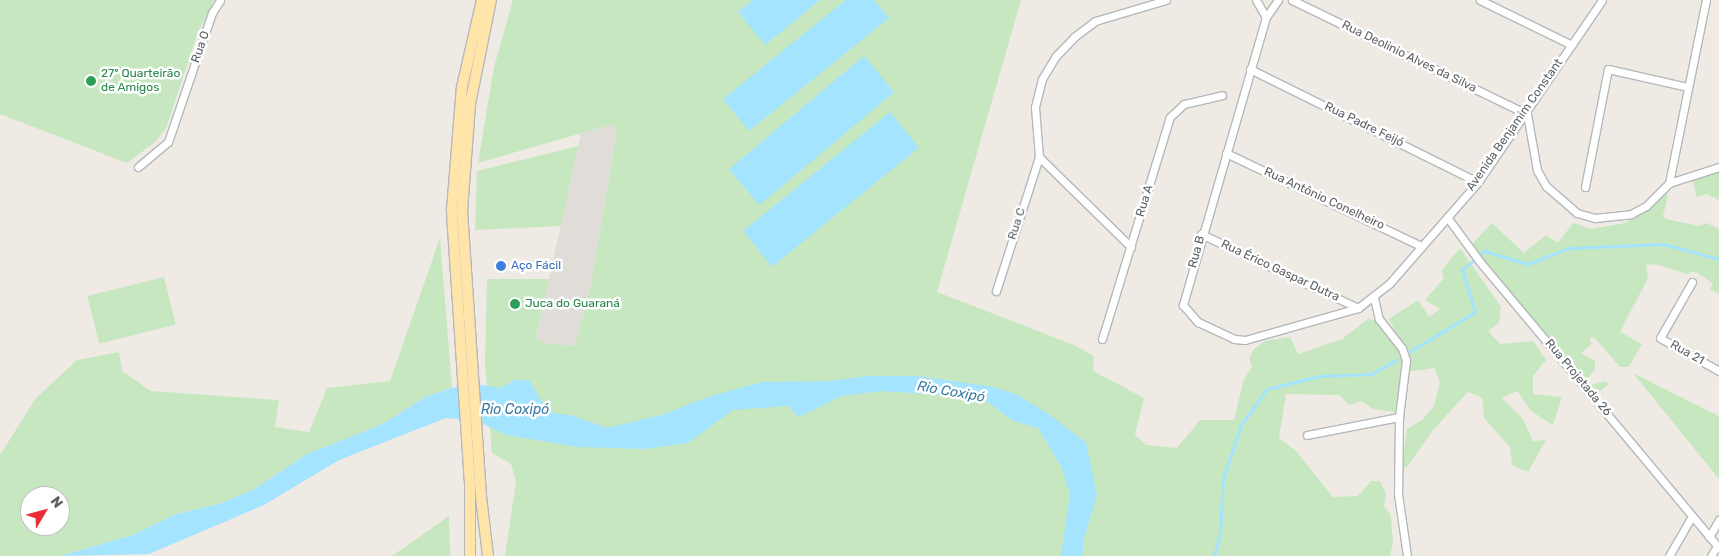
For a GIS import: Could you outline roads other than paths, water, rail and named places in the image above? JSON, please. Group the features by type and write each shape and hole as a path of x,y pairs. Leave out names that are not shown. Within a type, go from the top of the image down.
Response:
{"main road":[{"path":"470,556 468,464 453,268 453,171 462,87 482,0"},
{"path":"488,556 478,459 463,246 464,170 472,89 491,0"}],"street":[{"name":"Rua O","path":"138,167 168,142 212,13 220,0"},
{"path":"1131,247 1039,156 1035,107 1042,79 1055,57 1094,21 1166,0"},
{"path":"1256,0 1266,17"},
{"name":"Rua B","path":"1278,0 1266,17 1183,305 1198,322 1234,339 1253,339 1358,308"},
{"name":"Rua Deolinio Alves da Silva","path":"1292,0 1527,114"},
{"path":"1480,0 1572,45"},
{"name":"Avenida Benjamim Constant","path":"1358,308 1374,298 1478,182 1527,114 1602,0"},
{"path":"1669,183 1706,0"},
{"name":"Rua Padre Feijó","path":"1250,69 1478,182"},
{"path":"1584,187 1608,69 1688,87"},
{"name":"Rua A","path":"1102,339 1170,117 1184,104 1222,95"},
{"path":"1527,114 1537,170 1546,186 1577,213 1595,218 1632,214 1646,206 1669,183 1719,167"},
{"name":"Rua Antônio Conelheiro","path":"1226,153 1422,246"},
{"name":"Rua C","path":"996,291 1039,156"},
{"name":"Rua Projetada 26","path":"1447,218 1480,262 1718,547"},
{"name":"Rua Érico Gaspar Dutra","path":"1202,234 1358,308"},
{"name":"Rua 21","path":"1692,282 1660,338 1719,371"},
{"path":"1374,298 1379,319 1402,348 1406,360 1399,417 1398,494 1407,556"},
{"path":"1307,435 1399,417"},
{"path":"1669,556 1692,516"},
{"path":"1710,537 1719,520"},
{"path":"1711,556 1718,547"}],"water":[{"path":"753,0 820,0 765,45 738,12"},
{"path":"846,0 874,0 889,18 749,131 723,99"},
{"path":"864,56 894,92 759,205 729,169"},
{"path":"890,112 919,148 772,267 743,231"},
{"name":"Rio Coxipó","path":"870,376 918,376 994,387 1018,395 1050,415 1086,443 1097,495 1084,539 1082,556 1061,556 1070,494 1062,468 1038,428 1013,421 988,402 969,397 881,391 842,396 799,417 788,406 733,410 688,443 645,449 578,447 507,435 476,421 446,418 339,460 264,505 149,554 60,556 133,535 176,514 219,504 253,490 307,454 383,424 427,396 452,388 475,384 501,388 514,380 529,380 548,412 574,416 607,428 661,415 708,397 762,382 827,381"}],"waterway":[{"path":"1406,354 1475,312 1462,270 1485,251 1528,264 1569,248 1664,244 1719,259"},
{"path":"1214,556 1220,534 1223,479 1241,425 1267,389 1320,376 1371,374 1396,360"}],"place":[{"name":"27º Quarteirão de Amigos","path":"91,81"},
{"name":"Aço Fácil","path":"501,266"},
{"name":"Juca do Guaraná","path":"515,304"}]}
